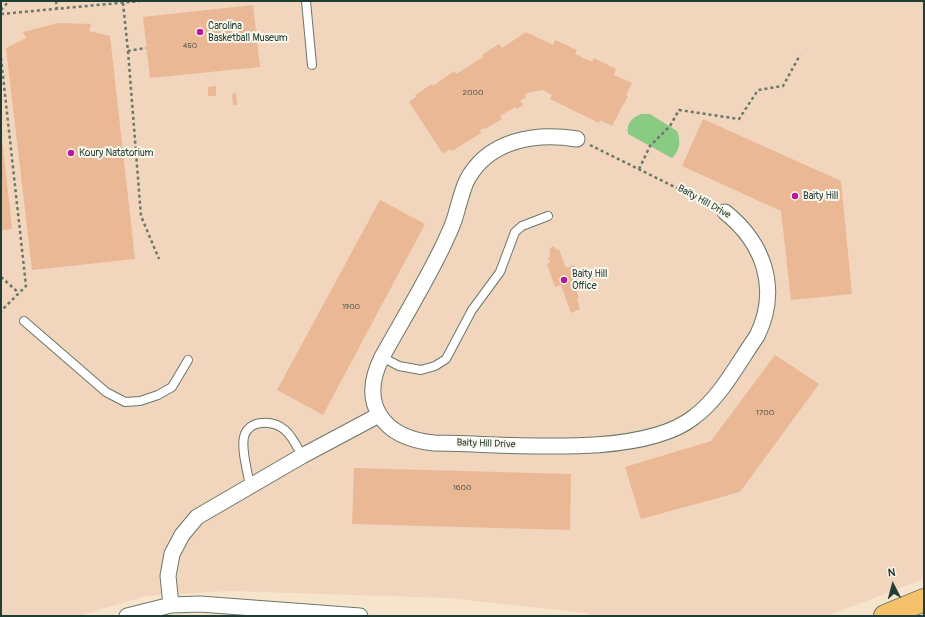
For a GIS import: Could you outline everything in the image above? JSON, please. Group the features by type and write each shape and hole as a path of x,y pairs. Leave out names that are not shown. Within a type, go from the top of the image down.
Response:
{"highway":[{"path":"885,616 924,600"}],"street":[{"name":"Baity Hill Drive","path":"577,139 553,136 537,136 522,139 497,150 474,170 466,182 456,215 441,250 382,357 374,375 373,384 375,404 379,415 396,433 417,441 559,446 601,445 629,441 674,428 693,418 707,406 758,336 766,312 766,277 764,263 759,251 744,229 725,212"},
{"path":"171,605 168,576 172,554 182,535 193,522 208,510 302,456 379,415"},
{"path":"127,616 171,605 221,605 360,616"}],"lane":[{"path":"306,1 312,65"},
{"path":"382,357 399,366 422,370 435,366 446,359 472,310 500,272 515,232 522,226 548,216"},
{"path":"24,321 106,392 125,402 140,401 158,395 167,390 172,386 188,360"},
{"path":"250,486 244,442 247,430 251,426 264,423 279,426 290,436 302,456"}],"path":[{"path":"1,10 9,1"},
{"path":"56,1 57,8"},
{"path":"1,14 140,1"},
{"path":"122,2 128,50 141,216 159,259"},
{"path":"128,50 146,48"},
{"path":"639,168 650,146 670,126 680,110 738,119 758,90 783,86 800,55"},
{"path":"1,58 26,286 1,311"},
{"name":"Baity Hill Drive","path":"577,139 639,168 725,212"},
{"path":"1,277 19,293"}],"shaded area":[{"path":"1,1 924,1 924,579 827,616 589,616 587,613 446,598 229,591 146,596 78,616 1,616"}],"green space":[{"path":"641,114 650,114 677,131 679,145 677,152 672,158 628,134 630,121"}],"building":[{"name":"Carolina Basketball Museum","path":"253,5 260,67 150,78 143,17"},
{"name":"Koury Natatorium","path":"58,23 91,24 89,31 110,36 135,259 32,270 6,48 26,38 23,32"},
{"path":"526,32 553,45 555,40 577,50 575,54 592,62 594,58 616,69 614,75 632,83 626,95 628,96 612,126 600,120 599,123 550,99 552,95 543,90 530,92 520,101 523,105 516,109 515,107 500,116 502,119 485,129 480,130 481,133 452,151 450,149 443,154 409,102 416,97 415,95 432,84 433,86 454,71 456,74 483,57 482,55 499,44 502,48"},
{"path":"216,86 216,96 208,96 208,87"},
{"path":"236,93 237,105 233,105 232,94"},
{"name":"Baity Hill","path":"703,119 841,181 852,294 791,300 781,211 682,166"},
{"path":"1,129 12,229 1,230"},
{"path":"380,200 425,224 323,415 277,390"},
{"name":"Baity Hill Office","path":"554,246 556,250 559,249 566,268 574,265 579,279 573,281 579,298 577,299 580,309 571,313 561,285 555,287 547,264 550,262 548,258 550,257 550,248"},
{"path":"775,355 819,384 740,492 641,519 625,467 711,441"},
{"path":"354,468 571,474 570,530 352,524"}],"place":[{"name":"Carolina Basketball Museum","path":"200,32"},
{"name":"Koury Natatorium","path":"71,153"},
{"name":"Baity Hill","path":"795,196"},
{"name":"Baity Hill Office","path":"564,280"}]}
